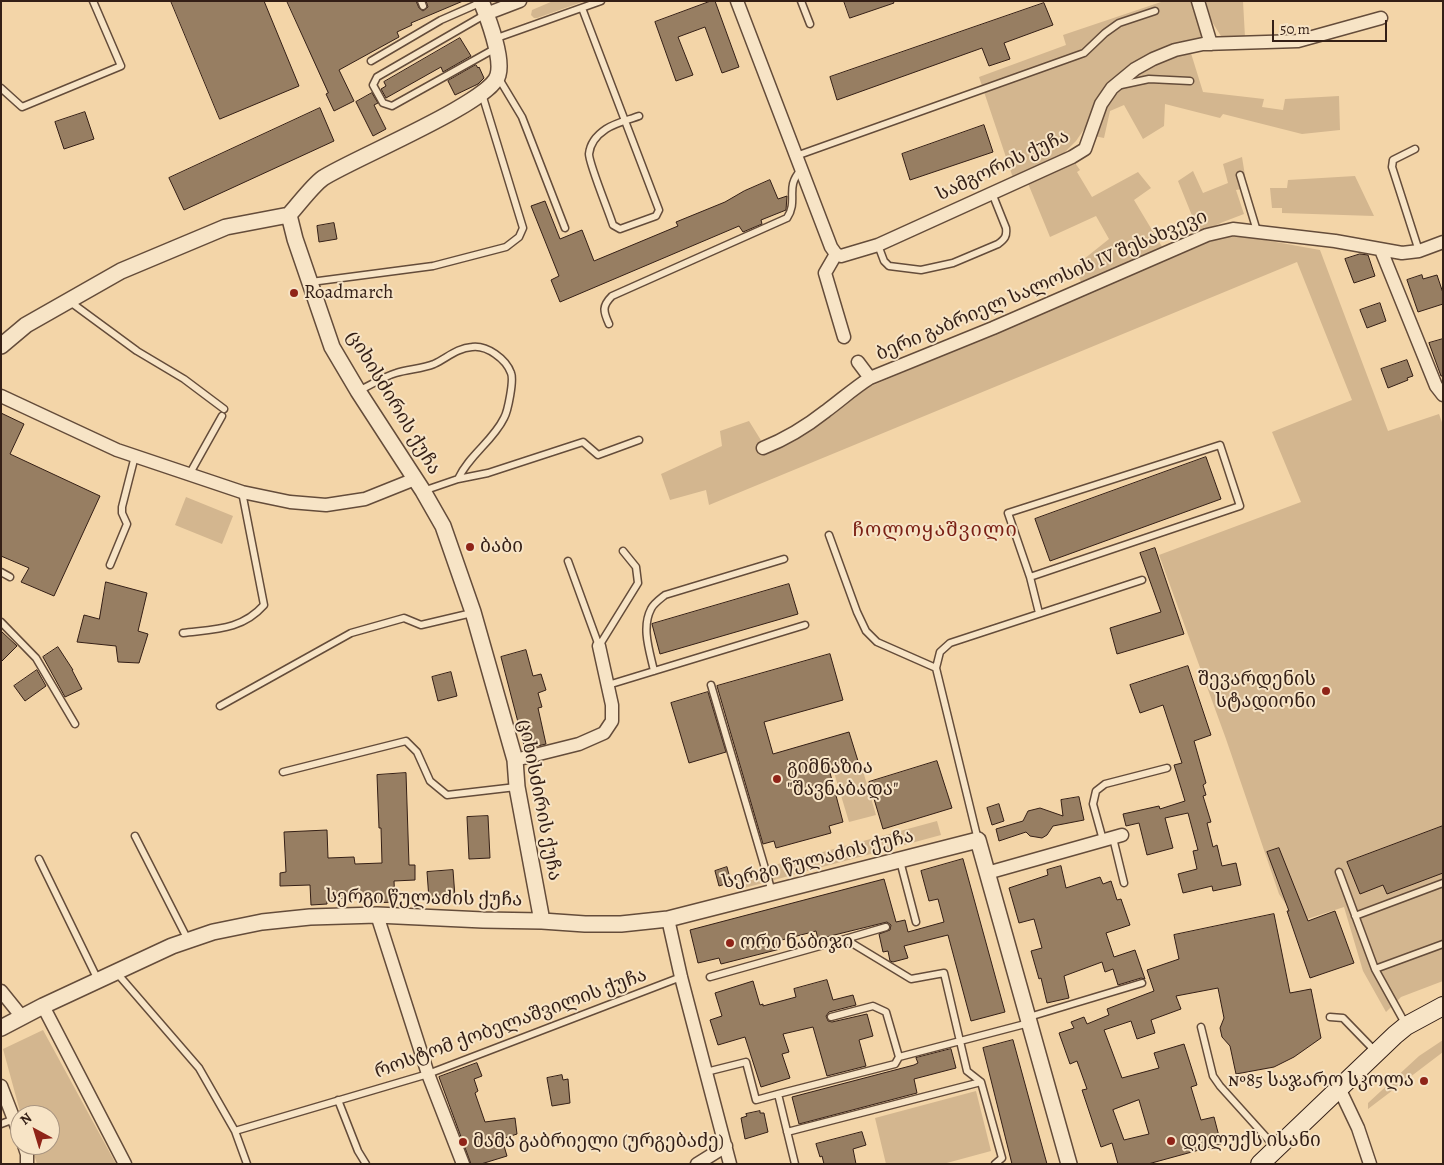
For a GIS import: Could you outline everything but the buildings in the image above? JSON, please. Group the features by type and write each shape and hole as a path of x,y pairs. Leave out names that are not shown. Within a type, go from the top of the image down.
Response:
{"main road":[{"path":"1260,1164 1406,1026 1443,1006"}],"street":[{"path":"1,346 26,324 121,271 226,227 289,214 322,179 459,108 482,93 498,77 500,64 483,6 520,1"},
{"path":"737,1 801,170 836,254 825,273 844,337"},
{"path":"1198,1 1211,44"},
{"name":"სამგორის ქუჩა","path":"836,254 841,256 878,245 1072,157 1084,149 1102,104 1112,88 1135,69 1153,59 1175,50 1211,44 1298,41 1381,18"},
{"name":"ციხისძირის ქუჩა","path":"289,214 295,240 332,347 443,526 473,612 515,760 518,787 542,921"},
{"name":"ბერი გაბრიელ სალოსის IV შესახვევი","path":"763,448 780,442 826,411 853,388 870,378 993,328 1207,235 1234,228 1335,241 1402,253 1419,251 1443,242"},
{"path":"1381,250 1436,386 1443,395"},
{"path":"858,362 870,378"},
{"path":"1,396 116,450 242,492 290,502 326,505 419,485"},
{"path":"515,760 579,744 604,733 612,720 612,705 599,646"},
{"path":"987,873 1113,838"},
{"path":"978,840 1068,1164"},
{"name":"სერგი წულაძის ქუჩა","path":"1,1028 42,1006 172,946 212,932 262,922 310,917 377,915 585,924 612,924 668,919 978,840"},
{"path":"377,915 428,1074 463,1164"},
{"path":"668,919 681,977 730,1164"},
{"path":"1,991 22,1017"},
{"path":"42,1006 125,1164"},
{"path":"1,1086 10,1108"},
{"path":"1340,1088 1358,1128 1370,1164"},
{"path":"697,1164 726,1146"}],"lane":[{"path":"1,88 22,107 121,66 94,1"},
{"path":"483,6 377,77 373,85 383,103 392,106 494,44 601,1"},
{"path":"801,1 810,24"},
{"path":"370,61 441,20 483,6"},
{"path":"582,8 626,121 659,210 656,216 620,229 613,225 589,157 591,145 598,135 608,128 626,121 639,116"},
{"path":"796,156 1084,53 1105,33 1119,24 1155,11"},
{"path":"498,77 522,118 565,228"},
{"path":"1108,94 1123,84 1149,78 1190,82"},
{"path":"309,282 433,266 506,247 519,237 524,228 482,93"},
{"path":"1416,149 1394,160 1392,167 1419,251"},
{"path":"608,324 604,313 605,303 612,296 788,218 793,206 793,181 801,170"},
{"path":"1240,175 1257,232"},
{"path":"878,245 884,261 889,266 921,270 953,263 998,244 1004,240 1007,234 992,193"},
{"path":"68,301 137,351 184,379 223,412 189,475"},
{"path":"358,391 396,373 433,364 454,352 473,346 490,350 506,363 512,374 505,417 490,439 464,466 458,479"},
{"path":"419,485 488,473 583,442 598,455 639,440"},
{"path":"1030,577 1240,506 1220,445 1008,513 1030,577 1039,614"},
{"path":"110,565 127,524 122,514 122,507 135,456"},
{"path":"183,632 228,628 255,616 264,605 242,492"},
{"path":"829,534 857,612 866,631 877,642 936,668"},
{"path":"599,646 638,583 636,567 624,551"},
{"path":"654,671 647,640 647,625 651,608 665,595 784,559"},
{"path":"568,561 599,646"},
{"path":"1,572 10,577"},
{"path":"978,840 936,668 940,652 950,643 1142,580"},
{"path":"220,706 351,634 404,618 421,625 473,612"},
{"path":"1,622 36,658 75,724"},
{"path":"608,684 805,625"},
{"path":"711,685 772,892"},
{"path":"283,772 406,741 417,752 430,781 446,795 518,787"},
{"path":"1124,883 1113,838 1093,804 1096,791 1105,784 1167,768"},
{"path":"135,836 188,940"},
{"path":"39,858 98,980"},
{"path":"899,860 916,922"},
{"path":"1339,872 1375,969 1406,1026"},
{"path":"1355,916 1443,883"},
{"path":"710,977 886,927"},
{"path":"845,939 912,979 944,973 967,1071 980,1082 1002,1158 996,1164"},
{"path":"1375,969 1443,944"},
{"path":"116,972 198,1068 235,1131 246,1164"},
{"name":"როსტომ ქობელაშვილის ქუჩა","path":"235,1131 428,1074 681,977"},
{"path":"706,1072 746,1062 756,1100 895,1064 899,1057 960,1041 1142,983"},
{"path":"831,1017 873,1006 886,1012 899,1057"},
{"path":"1330,1017 1343,1018 1377,1053"},
{"path":"1201,1027 1213,1076 1276,1148"},
{"path":"788,1132 980,1082"},
{"path":"778,1094 795,1164"},
{"path":"338,1100 358,1151 366,1164"}],"shaded area":[{"path":"553,1 585,1 537,18 531,15 532,10"},
{"path":"1164,1 1193,1 1203,39 1175,44 1154,51 1121,75 1076,141 1057,160 1013,178 979,77 1066,45 1063,35"},
{"path":"1207,1 1243,1 1245,37 1225,39 1221,36 1207,14 1205,6"},
{"path":"1190,50 1203,92 1264,99 1262,107 1283,110 1285,99 1339,96 1340,130 1302,134 1223,114 1220,118 1165,104 1164,126 1143,139 1124,105 1110,111 1104,138 1094,136 1104,105 1139,70"},
{"path":"1242,157 1247,188 1236,190 1244,214 1199,233 1178,181 1193,171 1203,193 1228,183 1223,164"},
{"path":"1073,160 1080,170 1077,172 1092,197 1138,172 1151,188 1134,200 1164,250 1082,284 1074,267 1109,239 1096,216 1050,237 1027,181"},
{"path":"1355,176 1374,216 1282,213 1282,208 1272,208 1270,188 1287,188 1288,180"},
{"name":"შევარდენის სტადიონი","path":"1237,235 1320,250 1388,431 1439,414 1443,425 1443,981 1401,997 1386,1012 1363,971 1344,907 1298,922 1279,894 1226,739 1159,555 1301,502 1272,432 1352,400 1297,262 709,505 706,490 670,500 661,474 722,446 720,431 749,421 767,450 790,443 834,414 869,387 1219,238"},
{"path":"186,497 233,516 222,544 175,525"},
{"path":"860,761 876,815 849,822 833,769"},
{"path":"937,821 941,835 737,890 734,876"},
{"path":"43,1030 116,1164 37,1164 34,1155 60,1155 60,1105 18,1105 3,1049"},
{"path":"1443,1040 1443,1052 1368,1109 1368,1103 1419,1056"},
{"path":"976,1091 991,1151 943,1164 886,1164 875,1118"}],"place":[{"name":"Roadmarch","path":"294,293"},
{"name":"ბაბი","path":"470,547"},
{"name":"შევარდენის სტადიონი","path":"1326,691"},
{"name":"გიმნაზია \"შავნაბადა\"","path":"777,779"},
{"name":"ორი ნაბიჯი","path":"730,943"},
{"name":"№85 საჯარო სკოლა","path":"1424,1081"},
{"name":"დელუქს ისანი","path":"1171,1141"},
{"name":"მამა გაბრიელი (ურგებაძე)","path":"463,1142"}],"district":[{"name":"ჩოლოყაშვილი","path":"935,531"}]}
